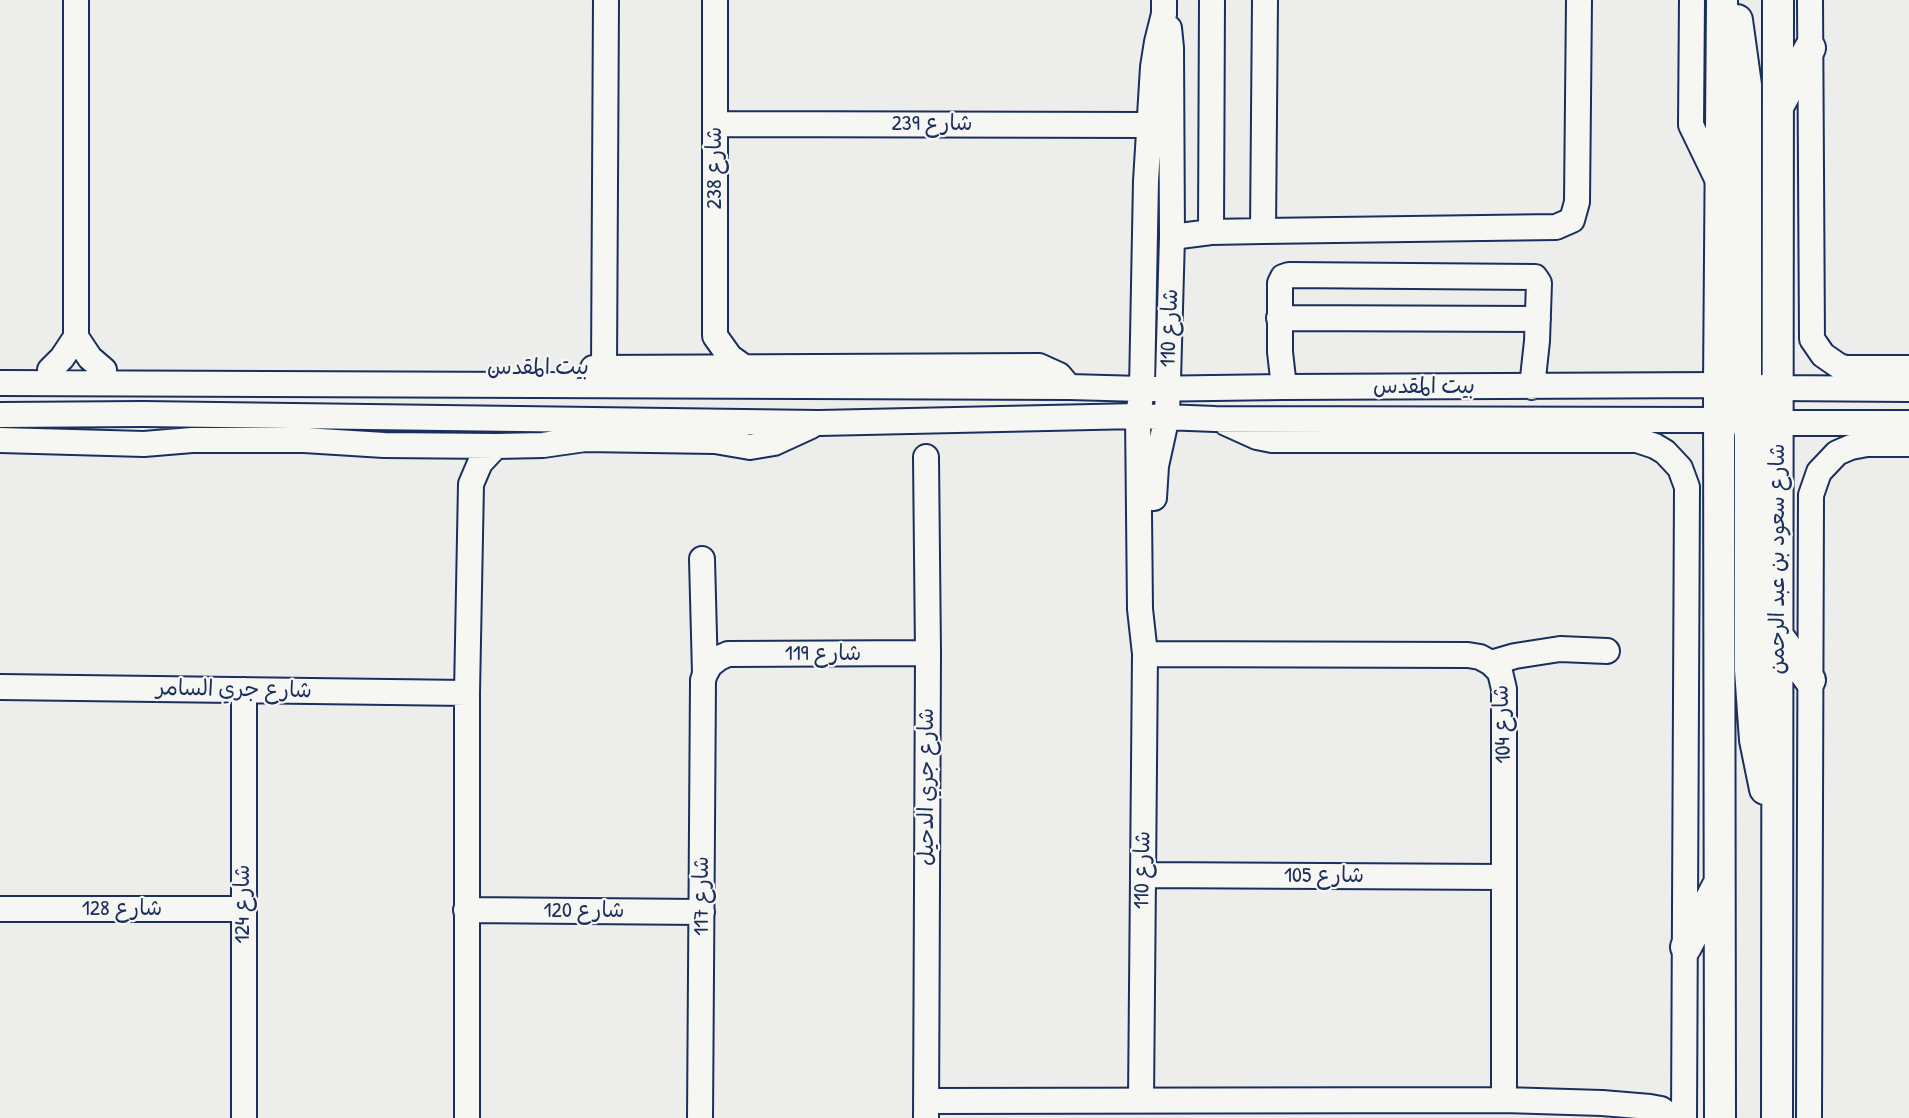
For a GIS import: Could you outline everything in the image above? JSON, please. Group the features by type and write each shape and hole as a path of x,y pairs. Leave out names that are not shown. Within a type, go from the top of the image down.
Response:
{"main road":[{"path":"1722,0 1721,187 1732,386"},
{"path":"1720,1118 1720,882 1733,421 1741,404 1729,392 1732,386 1746,85 1732,0"},
{"name":"شارع سعود بن عبد الرحمن","path":"1777,1118 1778,0"},
{"path":"1778,106 1810,48"},
{"path":"1732,386 1749,396 1758,411 1778,423"},
{"path":"1733,421 1750,436 1752,708 1759,766 1778,839"},
{"path":"1778,636 1810,680"},
{"path":"1686,947 1720,882"}],"street":[{"path":"76,0 76,337 90,358 104,370"},
{"path":"604,368 606,0"},
{"name":"شارع 238","path":"715,336 716,0"},
{"path":"1211,232 1212,0"},
{"path":"1263,231 1264,0"},
{"path":"1172,237 1211,232 1556,227 1572,220 1577,202 1579,0"},
{"path":"1692,0 1691,125 1721,187"},
{"path":"1810,0 1812,339 1816,347 1833,362 1846,368 1909,368"},
{"name":"شارع 110","path":"1145,647 1140,609 1138,416 1142,389 1149,125 1153,67 1164,7"},
{"name":"شارع 110","path":"1141,1101 1145,647 1150,609 1156,466 1167,417 1172,237 1172,48 1171,33 1164,7"},
{"name":"شارع 239","path":"715,124 1149,125"},
{"path":"1284,387 1280,352 1280,283 1282,277 1289,275 1535,277 1539,283 1532,387"},
{"path":"1279,318 1538,319"},
{"path":"680,367 702,350 715,336 730,357 744,367"},
{"path":"50,370 62,358 76,337"},
{"name":"بيت المقدس","path":"0,383 604,368 1039,366 1059,375 1069,387"},
{"name":"بيت المقدس","path":"0,370 104,370 177,377 1142,389 1732,386 1909,389"},
{"name":"بيت المقدس","path":"0,415 819,423 1138,416 1215,419 1909,423"},
{"path":"328,417 347,424 384,445"},
{"name":"بيت المقدس","path":"1215,419 1235,425 1257,437 1272,440 1637,440 1665,452 1680,468 1687,487 1686,947"},
{"name":"بيت المقدس","path":"0,440 144,444 192,440 304,440 384,445 496,446 543,445 585,439 716,441 750,447 774,443 819,423"},
{"path":"442,444 463,466 471,484"},
{"name":"شارع سعود بن عبد الرحمن","path":"1809,1118 1811,495 1819,472 1837,453 1867,444 1909,444"},
{"path":"467,1118 467,693 471,484 480,463 496,446"},
{"name":"شارع جري الدحيل","path":"926,457 928,653 926,1109"},
{"name":"شارع 117","path":"700,1118 703,680 712,666 702,558"},
{"name":"شارع 104","path":"1145,647 1468,655 1491,663 1500,672 1504,689 1504,1100"},
{"path":"1491,663 1515,656 1560,649 1606,651"},
{"name":"شارع 119","path":"712,666 728,654 928,653"},
{"name":"شارع جري السامر","path":"0,687 467,693"},
{"name":"شارع 124","path":"244,690 244,1118"},
{"name":"شارع 105","path":"1143,875 1504,877"},
{"name":"شارع 128","path":"0,909 243,909"},
{"name":"شارع 120","path":"466,910 702,912"},
{"path":"1684,1118 1686,947"},
{"path":"1602,1103 1659,1097 1677,1087 1684,1079"},
{"path":"926,1109 1141,1101 1280,1109 1504,1100 1650,1107 1661,1109 1674,1118"}]}
